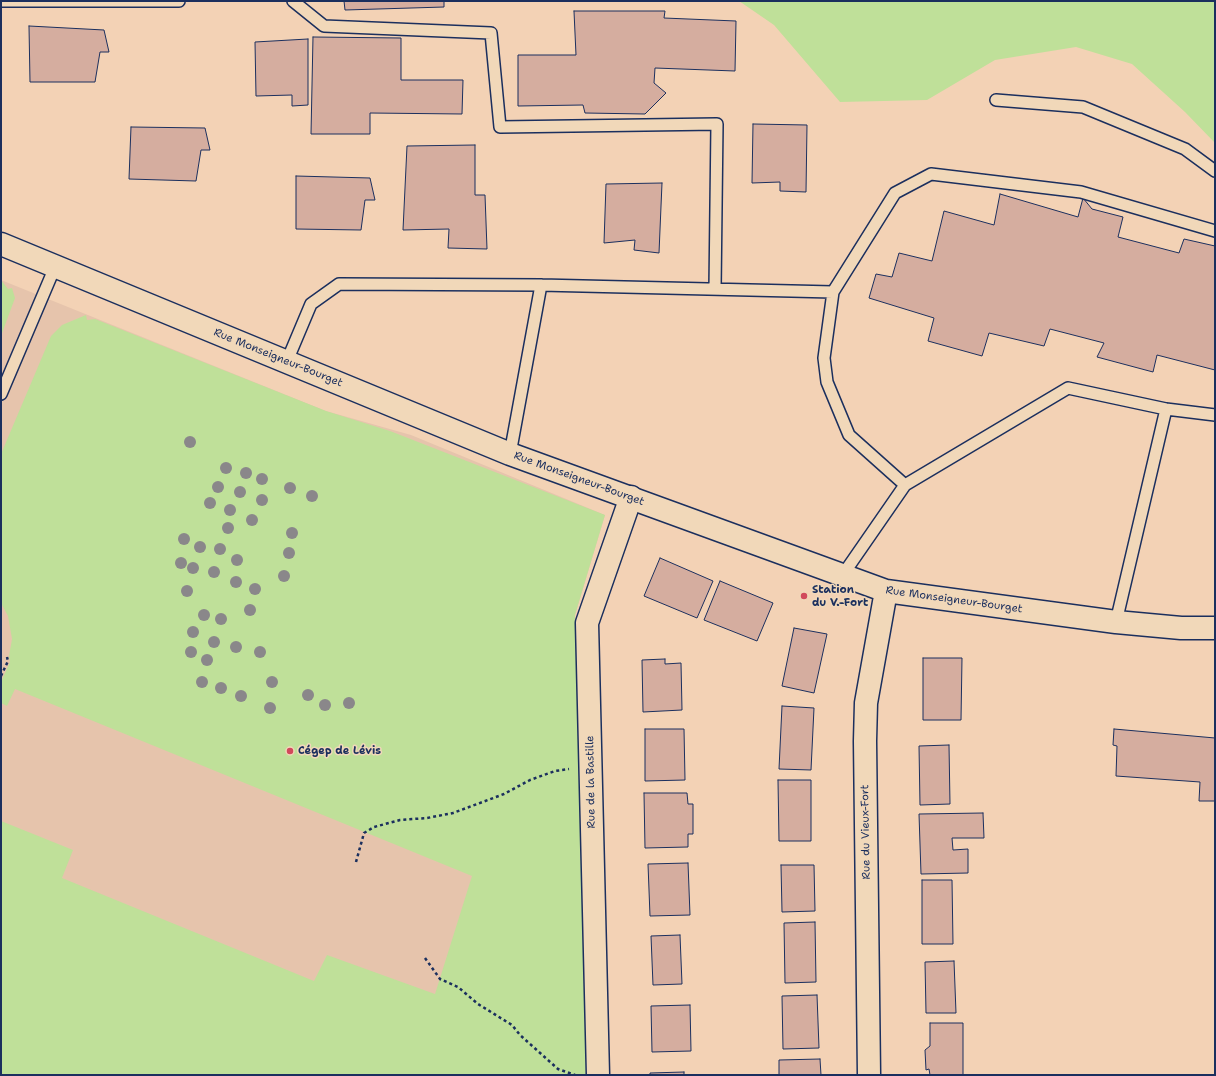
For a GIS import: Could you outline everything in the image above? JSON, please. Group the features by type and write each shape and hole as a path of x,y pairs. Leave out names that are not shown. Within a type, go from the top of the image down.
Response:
{"street":[{"name":"Rue Monseigneur-Bourget","path":"1,244 510,454 886,591 1116,622 1181,628 1215,634"},
{"name":"Rue de la Bastille","path":"598,1075 587,623 631,498"},
{"name":"Rue du Vieux-Fort","path":"869,1075 865,741 866,703 886,591"},
{"name":"Rue Monseigneur-Bourget","path":"1181,628 1215,628"}],"lane":[{"path":"1,1 179,1"},
{"path":"293,1 324,26 491,33 500,127 717,124 715,289"},
{"path":"996,100 1083,107 1185,149 1215,171"},
{"path":"905,485 849,435 827,382 824,358 833,292 895,193 931,174 1081,192 1215,231"},
{"path":"1,394 55,267"},
{"path":"287,361 311,304 339,284 541,285 833,292"},
{"path":"510,454 541,285"},
{"path":"842,576 905,485 1068,388 1166,410 1215,415"},
{"path":"1116,622 1166,410"}],"path":[{"path":"1,676 8,661 7,657"},
{"path":"356,862 364,833 374,827 400,820 427,818 453,813 504,794 530,780 555,771 591,766"},
{"path":"425,958 440,979 458,987 478,1004 512,1025 520,1035 558,1069 575,1075"}],"shaded area":[{"name":"Cégep de Lévis","path":"1,280 326,411 411,435 605,515 575,615 586,1075 1,1075"}],"green space":[{"path":"739,1 1215,1 1215,143 1185,112 1132,64 1076,47 995,60 927,100 840,102 774,25"},
{"path":"1,280 8,289 12,288 15,298 1,336"},
{"name":"Cégep de Lévis","path":"86,315 87,320 95,319 326,411 390,431 605,515 575,615 586,1075 1,1075 1,821 73,850 62,878 314,981 327,955 435,994 472,876 15,689 7,706 1,703 1,682 10,662 9,656 12,639 8,616 1,603 1,454 51,336 62,325"}],"building":[{"path":"344,1 444,1 444,7 345,10"},
{"path":"574,11 665,11 664,18 736,21 735,71 655,68 654,83 666,93 645,114 585,113 583,105 518,106 518,55 576,55"},
{"path":"29,26 104,30 109,52 100,52 95,82 30,82"},
{"path":"313,37 401,38 401,80 463,80 462,114 370,113 370,134 311,134"},
{"path":"308,39 308,105 292,106 292,95 256,96 255,42"},
{"path":"753,124 807,125 806,192 780,191 780,182 752,183"},
{"path":"131,127 205,128 210,150 201,150 196,181 129,179"},
{"path":"475,145 475,195 485,195 487,249 448,248 449,229 403,230 407,146"},
{"path":"296,176 370,178 375,200 365,200 361,230 296,229"},
{"path":"662,183 659,253 634,250 635,240 604,243 606,184"},
{"path":"1000,194 1078,217 1083,198 1092,209 1123,217 1118,237 1179,253 1184,239 1215,246 1215,370 1157,355 1153,372 1097,357 1104,343 1050,329 1044,346 989,333 982,356 928,341 934,318 869,298 876,274 892,277 899,253 932,261 944,211 994,225"},
{"path":"660,558 713,581 697,618 644,596"},
{"path":"720,581 773,603 757,641 704,620"},
{"path":"794,628 827,634 814,693 782,686"},
{"path":"923,658 962,658 961,720 923,720"},
{"path":"665,659 665,664 681,663 682,710 643,712 642,660"},
{"path":"782,706 814,708 811,770 779,769"},
{"path":"645,729 684,729 685,780 645,781"},
{"path":"1114,729 1215,738 1215,801 1199,801 1200,782 1116,776 1117,746 1113,745"},
{"path":"949,745 950,804 920,805 919,746"},
{"path":"778,780 811,780 811,841 779,841"},
{"path":"644,793 687,793 688,804 693,804 693,834 688,834 688,847 645,848"},
{"path":"983,813 984,838 952,838 953,850 968,849 968,873 921,874 919,814"},
{"path":"688,863 690,915 650,916 648,864"},
{"path":"781,865 814,865 815,911 782,912"},
{"path":"922,880 952,880 953,944 922,944"},
{"path":"815,922 816,982 785,983 784,923"},
{"path":"680,935 682,984 653,985 651,936"},
{"path":"954,961 956,1013 926,1013 925,962"},
{"path":"817,995 819,1048 783,1049 782,996"},
{"path":"690,1005 691,1051 652,1052 651,1006"},
{"path":"930,1023 963,1023 963,1075 930,1075 929,1069 926,1070 925,1050 930,1046"},
{"path":"820,1059 821,1075 779,1075 779,1060"},
{"path":"684,1072 684,1075 650,1075 650,1073"}],"place":[{"name":"Station du V.-Fort","path":"804,596"},
{"name":"Cégep de Lévis","path":"290,751"}]}
